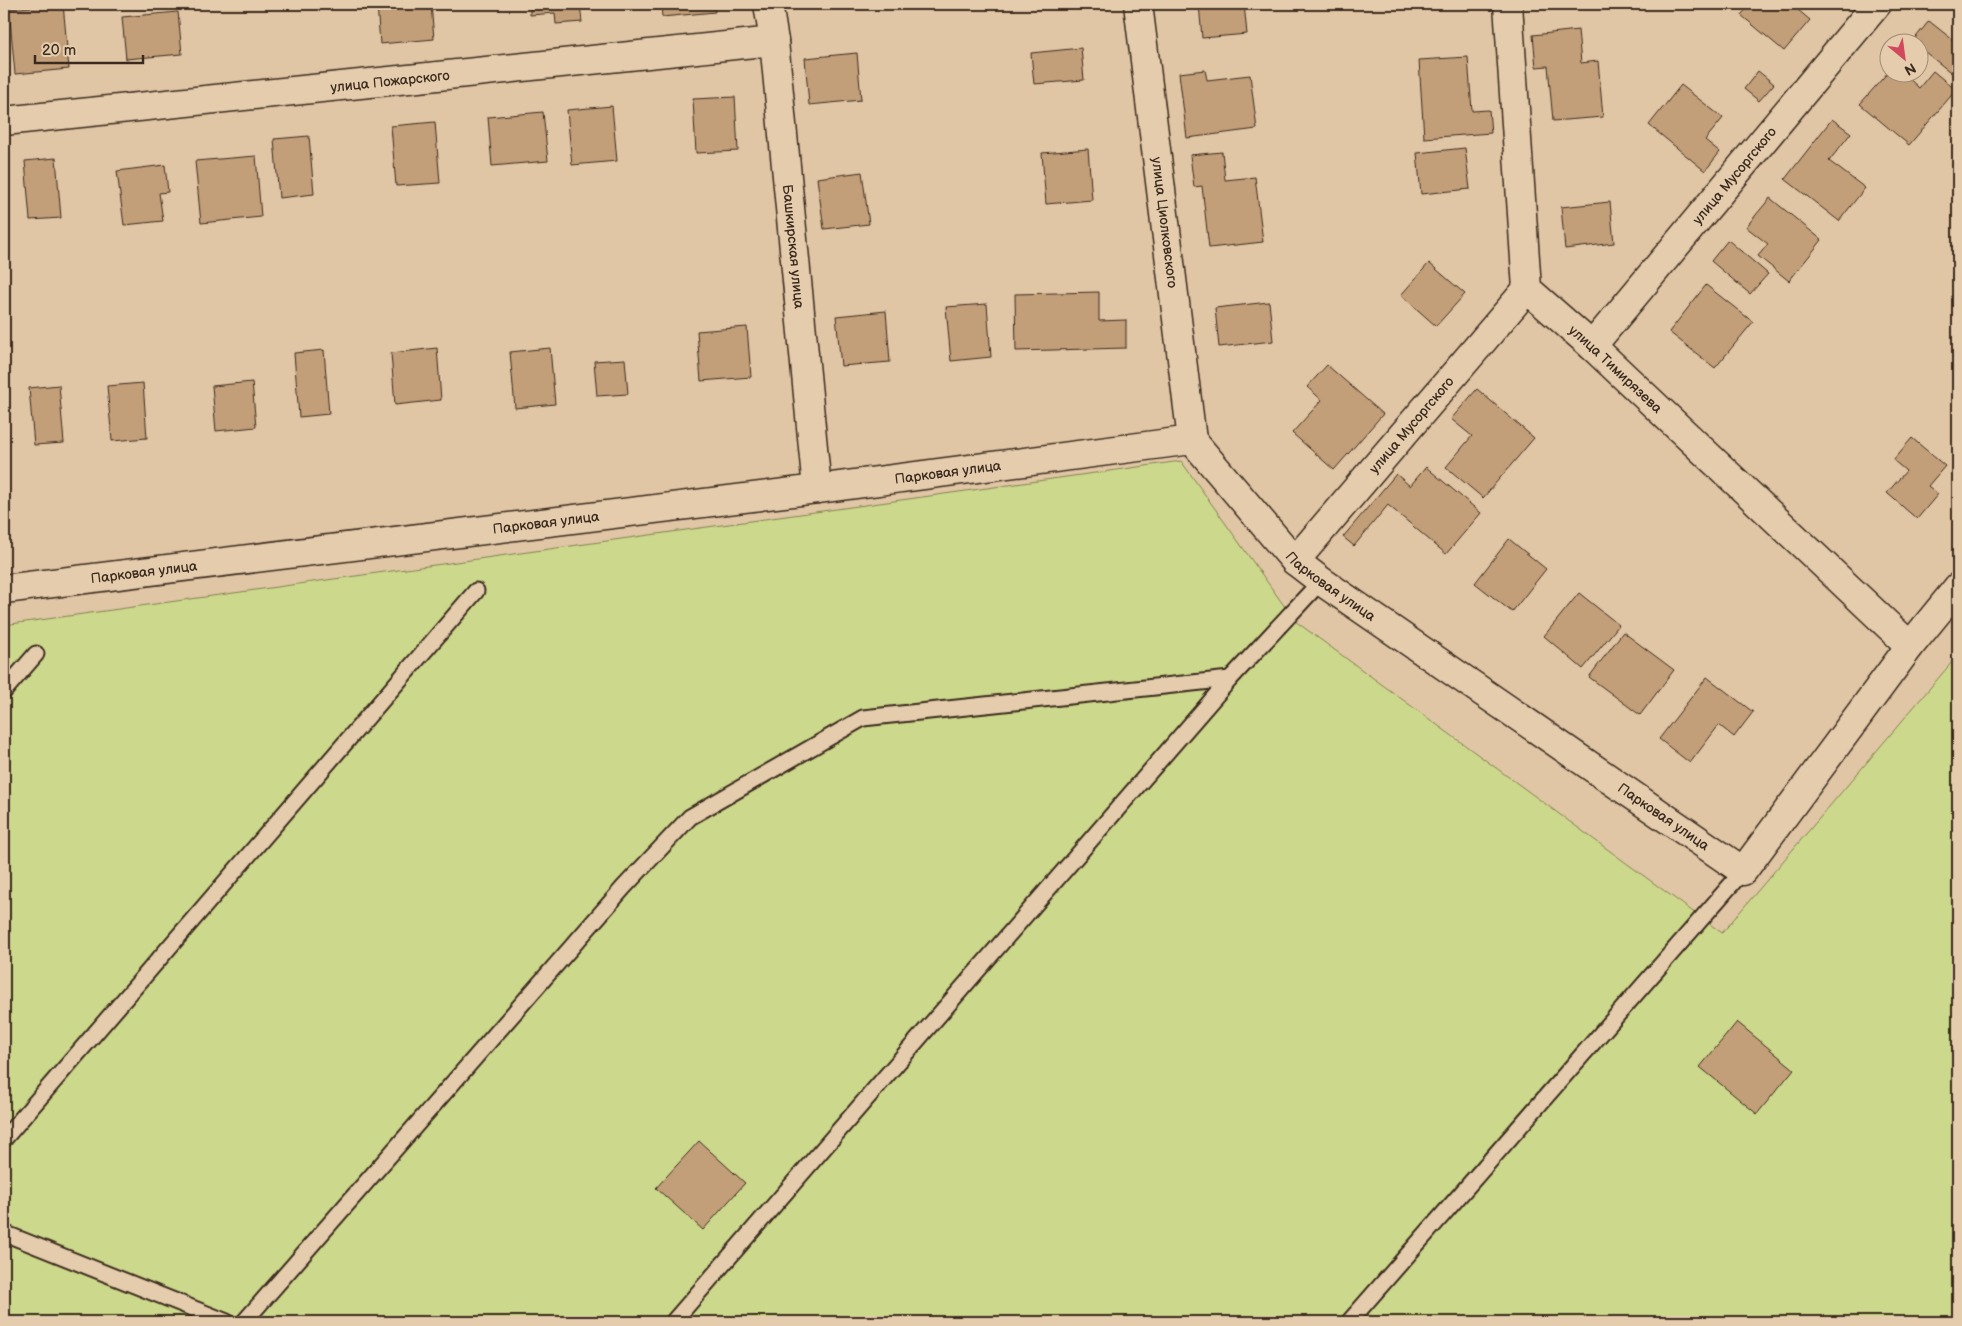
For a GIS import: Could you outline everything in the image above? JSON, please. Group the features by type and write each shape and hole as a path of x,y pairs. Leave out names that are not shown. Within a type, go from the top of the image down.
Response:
{"street":[{"name":"Башкирская улица","path":"768,4 774,41 817,489"},
{"name":"улица Циолковского","path":"1138,4 1192,440"},
{"path":"1508,4 1527,289"},
{"name":"улица Мусоргского","path":"1592,346 1877,4"},
{"name":"улица Пожарского","path":"4,121 774,41"},
{"name":"улица Тимирязева","path":"1527,289 1592,346 1910,646"},
{"name":"улица Мусоргского","path":"1295,561 1527,289"},
{"name":"Парковая улица","path":"4,589 817,489 1192,440 1295,561 1321,581 1743,871"},
{"path":"1743,871 1910,646 1958,588"}],"lane":[{"path":"673,1322 1230,678 1321,581"},
{"path":"4,1139 476,591"},
{"path":"4,691 36,654"},
{"path":"244,1322 618,895 690,817 863,718 1230,678"},
{"path":"1349,1322 1743,871"},
{"path":"4,1233 227,1322"}],"green space":[{"path":"1181,461 1295,621 1722,933 1958,655 1958,1322 4,1322 4,625"}],"building":[{"path":"63,4 69,69 15,74 9,9"},
{"path":"377,4 431,4 434,39 380,44"},
{"path":"530,4 580,4 582,22 556,24 555,13 530,15"},
{"path":"661,4 714,4 715,12 662,17"},
{"path":"1199,4 1244,4 1247,34 1202,38"},
{"path":"1751,4 1791,4 1810,20 1784,51 1741,15"},
{"path":"178,12 182,54 126,59 122,17"},
{"path":"1929,21 1958,44 1958,70 1954,75 1930,56 1930,32 1920,32"},
{"path":"1578,30 1581,63 1598,61 1603,117 1553,121 1548,66 1536,67 1533,35"},
{"path":"1081,48 1084,80 1034,84 1031,53"},
{"path":"857,53 861,100 809,105 805,58"},
{"path":"1468,57 1472,111 1489,110 1491,133 1424,138 1419,60"},
{"path":"1205,70 1207,80 1250,75 1257,129 1187,138 1179,73"},
{"path":"1758,71 1774,84 1759,101 1744,89"},
{"path":"1933,71 1956,90 1909,145 1860,104 1880,81 1913,82 1919,88 1924,82 1930,82 1930,75"},
{"path":"1681,85 1723,118 1705,140 1720,152 1705,171 1649,125"},
{"path":"735,97 738,151 696,153 693,99"},
{"path":"612,106 617,161 572,165 567,110"},
{"path":"543,112 548,161 492,166 488,117"},
{"path":"1832,119 1851,133 1829,161 1865,188 1839,221 1785,179"},
{"path":"435,122 440,183 396,186 391,126"},
{"path":"309,136 314,194 279,198 274,139"},
{"path":"1465,148 1470,189 1421,194 1417,153"},
{"path":"1088,149 1092,200 1046,204 1042,153"},
{"path":"1222,152 1225,180 1255,177 1263,242 1209,248 1202,186 1194,187 1190,155"},
{"path":"256,156 261,217 201,223 195,161"},
{"path":"56,158 61,218 30,220 25,161"},
{"path":"165,165 168,192 159,193 163,221 124,225 117,171"},
{"path":"862,172 869,224 824,229 817,178"},
{"path":"1770,198 1822,240 1789,281 1758,256 1768,244 1746,227"},
{"path":"1610,202 1614,243 1565,249 1561,207"},
{"path":"1728,240 1768,274 1750,294 1711,261"},
{"path":"1429,263 1465,294 1436,326 1401,295"},
{"path":"1706,285 1753,322 1715,368 1669,332"},
{"path":"1099,292 1099,321 1126,320 1126,348 1016,351 1015,294"},
{"path":"1269,302 1273,341 1219,347 1215,308"},
{"path":"987,304 991,357 951,361 946,307"},
{"path":"886,311 890,362 841,366 836,316"},
{"path":"747,327 751,377 701,381 697,331"},
{"path":"437,348 441,400 395,405 391,353"},
{"path":"550,348 555,404 515,408 510,352"},
{"path":"324,350 329,414 299,417 294,353"},
{"path":"625,359 628,394 597,396 594,361"},
{"path":"1327,365 1383,414 1334,470 1292,433 1322,400 1307,387"},
{"path":"252,382 256,427 216,431 212,386"},
{"path":"143,383 147,438 112,441 107,386"},
{"path":"59,385 64,443 34,445 29,388"},
{"path":"1477,389 1534,438 1483,498 1446,467 1472,436 1451,419"},
{"path":"1912,438 1945,466 1928,486 1938,494 1917,519 1887,493 1906,471 1893,460"},
{"path":"1426,467 1481,513 1446,554 1388,505 1354,546 1343,537 1396,474 1410,486"},
{"path":"1509,539 1546,569 1512,612 1475,583"},
{"path":"1579,593 1619,625 1583,669 1544,636"},
{"path":"1623,632 1674,670 1640,715 1589,677"},
{"path":"1707,677 1753,712 1734,737 1719,725 1690,763 1659,739"},
{"path":"1737,1022 1794,1069 1757,1114 1700,1067"},
{"path":"699,1141 745,1183 703,1230 656,1188"}]}
